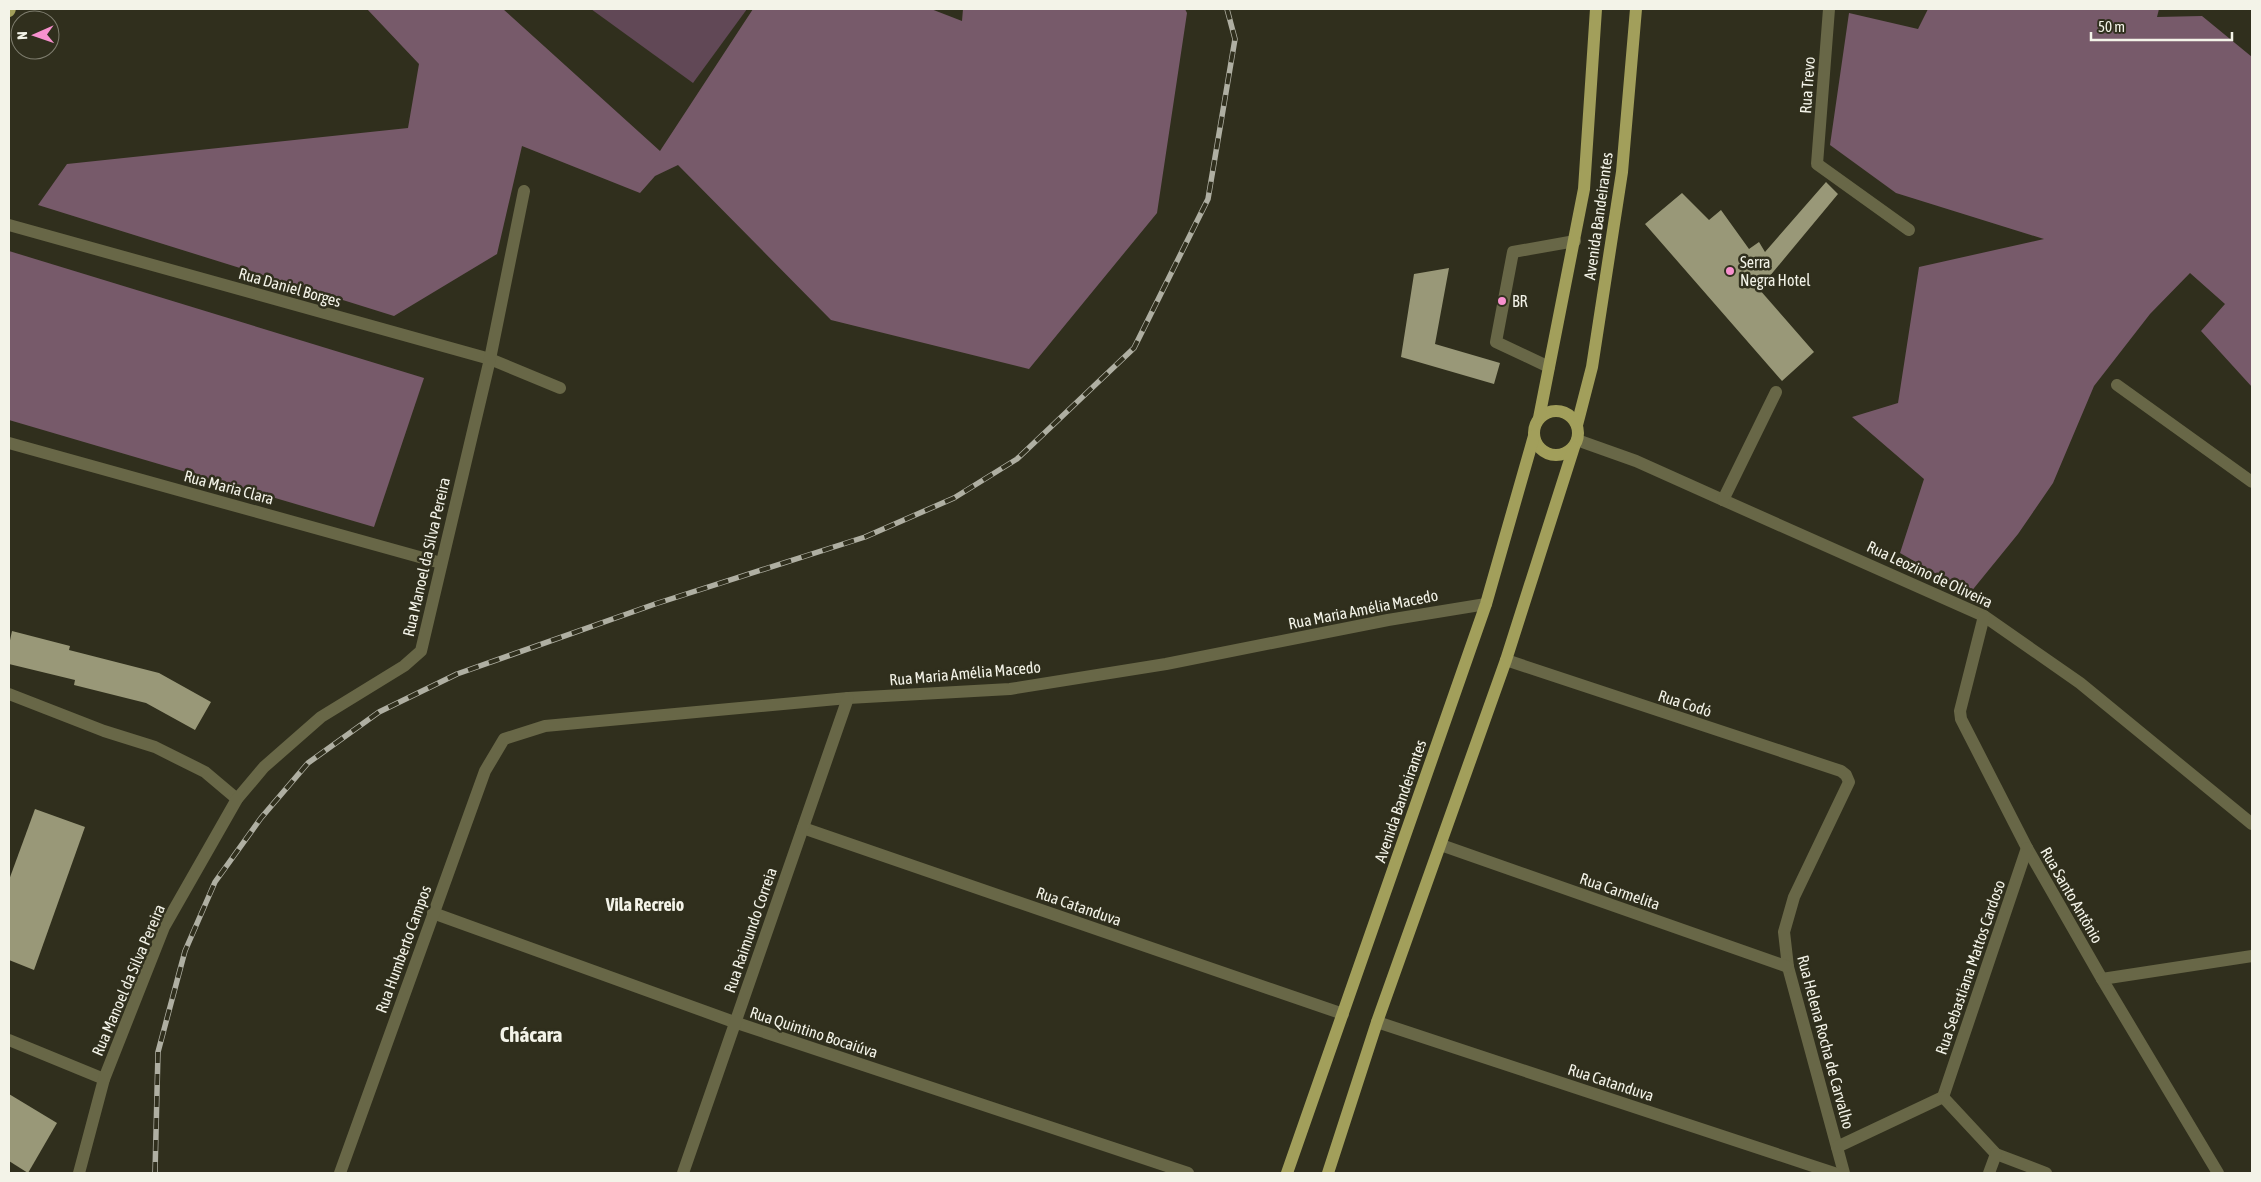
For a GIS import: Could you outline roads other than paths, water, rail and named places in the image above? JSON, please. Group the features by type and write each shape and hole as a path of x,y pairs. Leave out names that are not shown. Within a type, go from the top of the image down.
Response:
{"main road":[{"name":"Avenida Bandeirantes","path":"1539,418 1584,188 1596,9"},
{"name":"Avenida Bandeirantes","path":"1577,425 1592,367 1620,182 1636,9"},
{"path":"1328,1173 1377,1022 1506,660 1576,443 1577,425 1573,418 1560,410 1545,413 1539,418 1534,436 1541,449 1554,456 1562,455 1576,443"},
{"name":"Avenida Bandeirantes","path":"1287,1173 1486,604 1534,436"}],"street":[{"name":"Rua Trevo","path":"1829,9 1817,164 1909,230"},
{"name":"Rua Manoel da Silva Pereira","path":"78,1173 79,1163 104,1079 164,927 237,799 264,766 321,717 404,666 421,651 490,359 524,191"},
{"name":"Rua Daniel Borges","path":"9,225 490,359 560,388"},
{"path":"1549,367 1496,342 1513,252 1575,241"},
{"path":"2118,385 2252,482"},
{"path":"1723,500 1776,392"},
{"name":"Rua Maria Clara","path":"9,443 441,563"},
{"name":"Rua Leozino de Oliveira","path":"1576,443 1636,461 1984,616 2080,683 2252,824"},
{"name":"Rua Maria Amélia Macedo","path":"504,739 545,726 848,698 1010,689 1166,664 1388,620 1486,604"},
{"name":"Rua Santo Antônio","path":"1984,616 1960,712 1961,718 2027,848 2102,979 2218,1173"},
{"name":"Rua Codó","path":"1506,660 1841,771 1846,775 1849,782"},
{"path":"9,694 104,731 155,747 205,772 237,799"},
{"name":"Rua Raimundo Correia","path":"683,1173 848,698"},
{"name":"Rua Humberto Campos","path":"340,1173 485,771 504,739"},
{"name":"Rua Helena Rocha de Carvalho","path":"1844,1173 1788,967 1784,932 1794,897 1849,782"},
{"name":"Rua Catanduva","path":"803,828 1343,1014"},
{"name":"Rua Carmelita","path":"1441,845 1788,967"},
{"name":"Rua Sebastiana Mattos Cardoso","path":"1943,1097 2027,848"},
{"name":"Rua Quintino Bocaiúva","path":"433,913 734,1022 1188,1173"},
{"path":"2102,979 2252,956"},
{"name":"Rua Catanduva","path":"1377,1022 1834,1173"},
{"path":"9,1040 104,1079"},
{"path":"1837,1147 1943,1097 1996,1154 2046,1173"},
{"path":"1989,1173 1996,1154"}],"railway":[{"path":"155,1173 158,1052 185,951 215,882 261,818 308,763 379,712 457,674 655,604 865,537 954,498 1017,459 1134,348 1208,199 1235,39 1227,9"}],"place":[{"name":"Serra Negra Hotel","path":"1730,271"},
{"name":"BR","path":"1502,301"}],"district":[{"name":"Vila Recreio","path":"645,905"},
{"name":"Chácara","path":"531,1035"}]}
